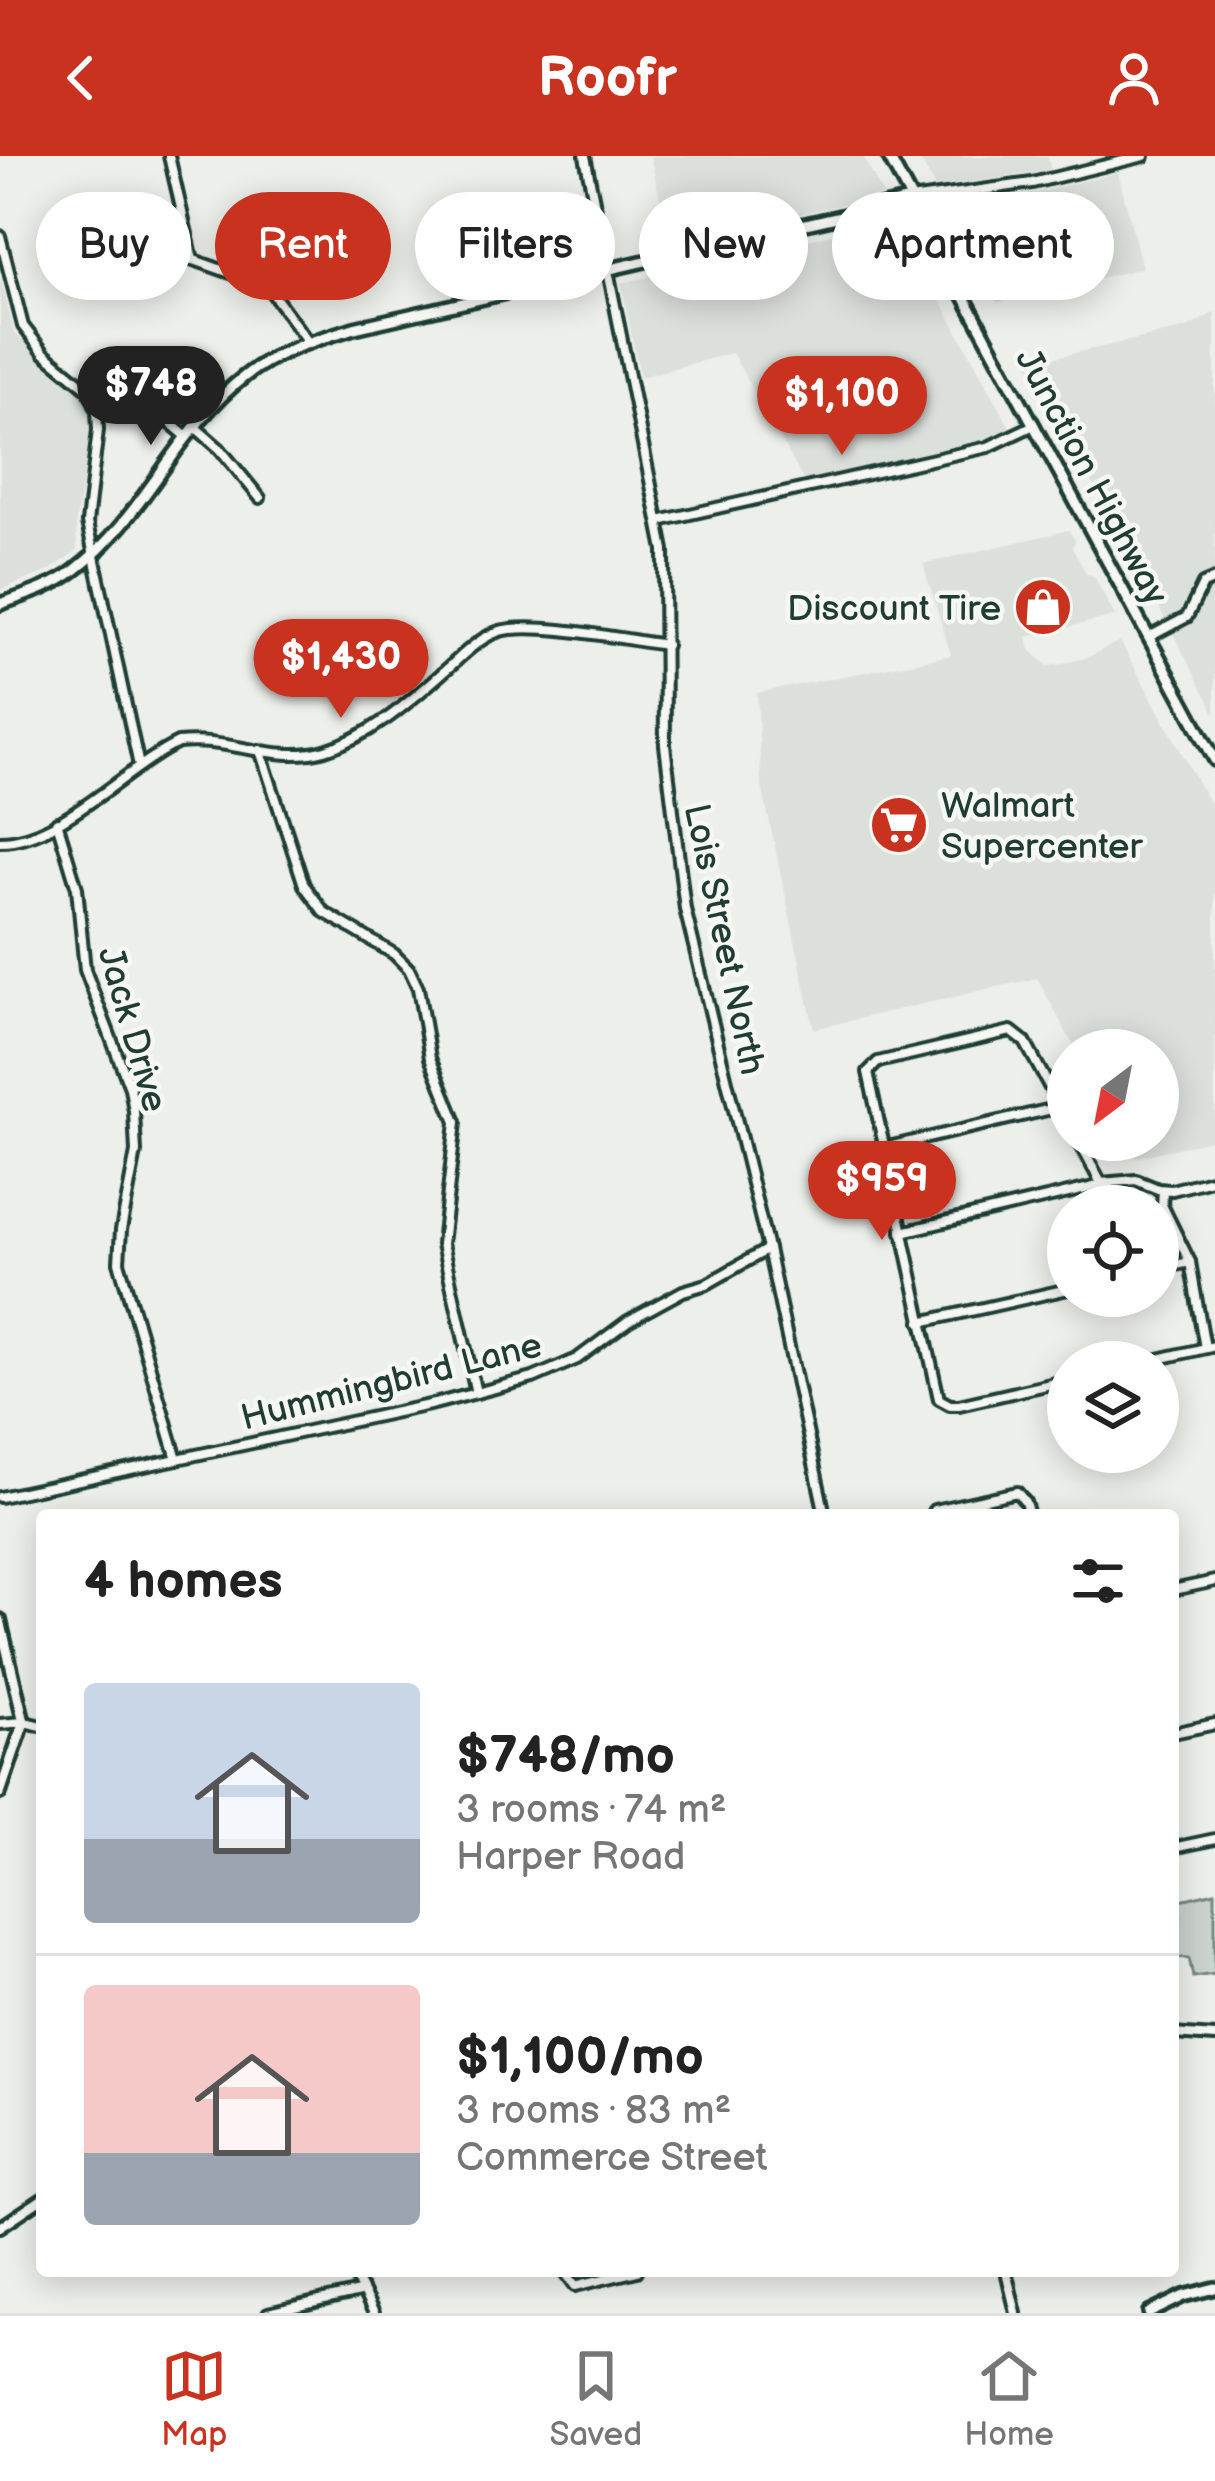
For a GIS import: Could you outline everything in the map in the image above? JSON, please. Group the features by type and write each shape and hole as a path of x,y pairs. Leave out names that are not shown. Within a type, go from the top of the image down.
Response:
{"main road":[{"name":"Junction Highway","path":"888,156 906,192"},
{"path":"615,270 832,218"},
{"path":"0,604 61,579 94,554 195,427 256,367 308,342 354,328 480,300"},
{"name":"Junction Highway","path":"966,300 1215,760"},
{"path":"0,1620 24,1722 0,1793"},
{"path":"1149,2313 1215,2288"}],"street":[{"path":"169,156 194,260 267,286 308,342"},
{"name":"Lois Street North","path":"584,156 591,192"},
{"path":"962,192 1079,174 1144,156"},
{"path":"0,236 23,326 36,345 88,389 97,409 86,515 139,766"},
{"name":"Lois Street North","path":"612,300 665,562 664,745 685,909 768,1249 824,1509"},
{"path":"133,380 150,406 187,437"},
{"path":"658,521 988,447 1036,424"},
{"path":"195,427 220,448 260,498"},
{"path":"1149,637 1187,617 1204,584 1215,579"},
{"path":"0,841 57,822 158,753 191,742 305,754 352,740 405,705 469,650 503,630 666,645"},
{"path":"260,750 304,885 324,912 394,954 409,969 418,988 427,1048 457,1122 442,1244 476,1393"},
{"name":"Jack Drive","path":"57,822 77,888 86,970 130,1088 136,1152 119,1262 177,1459"},
{"path":"1047,1083 1025,1042 1010,1031 878,1062 868,1072 939,1399 959,1406 1047,1385"},
{"path":"884,1148 1047,1110"},
{"path":"1089,1161 1101,1183 1111,1184"},
{"path":"1179,1187 1215,1179"},
{"path":"902,1232 1111,1184 1136,1180 1150,1185"},
{"path":"1179,1240 1190,1262 1210,1347 1179,1354"},
{"name":"Hummingbird Lane","path":"0,1497 476,1393 556,1370 628,1321 768,1249"},
{"path":"1179,1264 1190,1262"},
{"path":"921,1322 1047,1294"},
{"path":"939,1509 1017,1492 1027,1509"},
{"path":"1179,1589 1215,1581"},
{"path":"0,1724 36,1725"},
{"path":"1179,1732 1215,1724"},
{"path":"1179,1847 1215,1839"},
{"path":"1179,2034 1215,2037"},
{"path":"0,2227 36,2203"},
{"path":"354,2277 374,2313"},
{"path":"568,2277 575,2286 612,2277"},
{"path":"1007,2277 1016,2313"},
{"path":"268,2313 359,2292"}],"shaded area":[{"path":"650,156 863,156 881,192 832,192 832,207 808,213 808,192 658,192"},
{"path":"918,156 1047,156 1051,171 935,187"},
{"path":"1118,172 1142,268 1114,275 1114,192 1040,192"},
{"path":"832,234 832,300 941,300 1011,429 804,481 732,353 640,377 621,283 639,279 639,300 808,300 808,239"},
{"path":"0,274 14,333 84,392 93,425 76,519 77,551 49,571 0,590"},
{"path":"1215,312 1215,713 1029,363 1187,328"},
{"path":"1069,530 1075,541 1072,548 1087,574 1094,576 1115,616 1027,637 1030,650 1048,666 1086,658 1120,641 1215,813 1215,1139 1179,1148 1179,1029 1065,1029 1037,978 814,1029 761,782 757,693 951,655 923,564"},
{"path":"1215,1892 1215,1974 1193,1977 1189,1958 1179,1957 1179,1900"}],"place":[{"name":"Discount Tire","path":"1043,607"},
{"name":"Walmart Supercenter","path":"899,825"}]}
